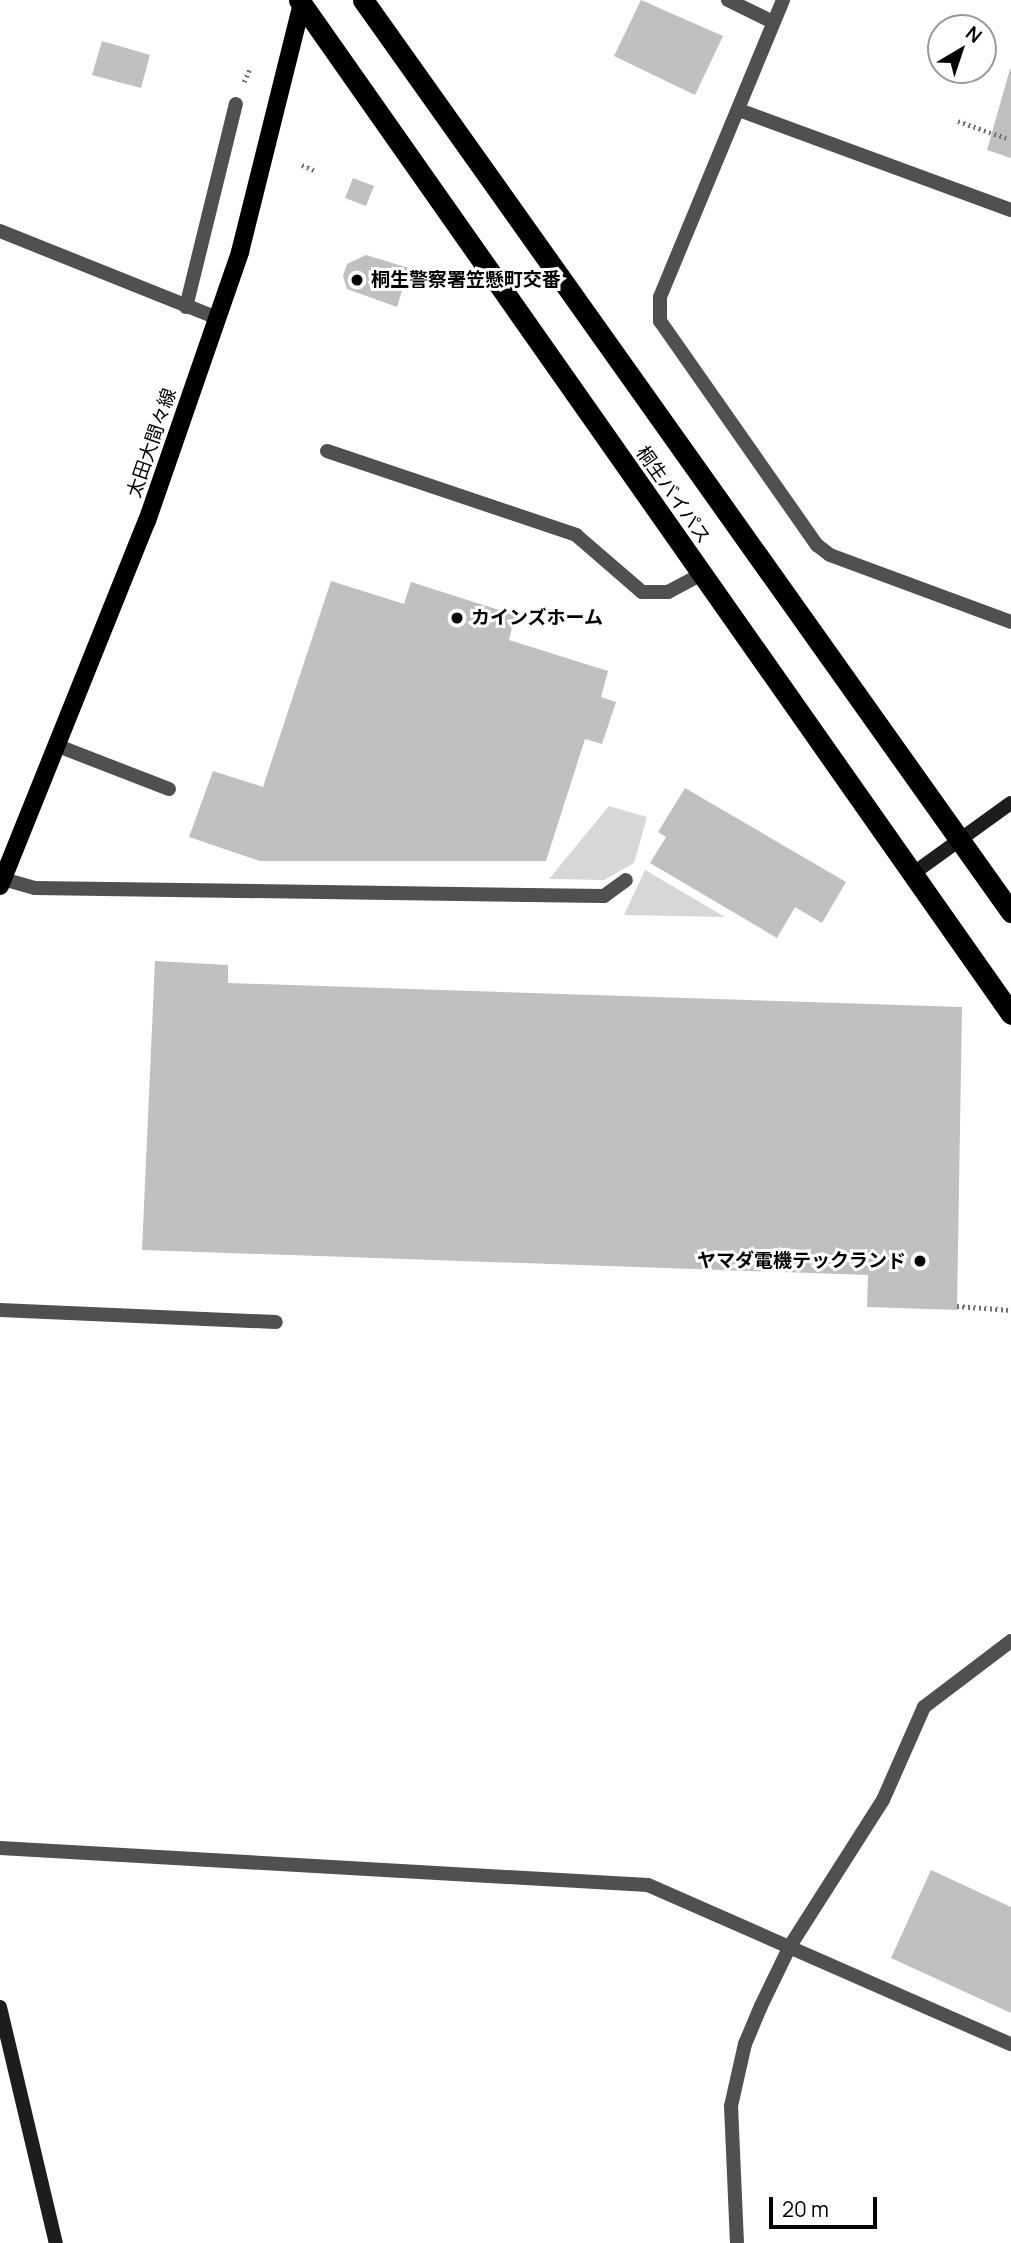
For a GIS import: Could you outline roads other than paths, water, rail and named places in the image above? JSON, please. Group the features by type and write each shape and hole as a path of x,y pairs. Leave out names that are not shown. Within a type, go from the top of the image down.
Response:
{"highway":[{"name":"桐生バイパス","path":"363,0 1011,912"},
{"name":"桐生バイパス","path":"301,1 911,875 1011,1014"}],"main road":[{"name":"太田大間々線","path":"1,882 147,522 240,252 301,1"}],"street":[{"path":"728,0 773,22"},
{"path":"783,0 657,308 660,321 805,531 830,555 1011,622"},
{"path":"186,307 236,104"},
{"path":"739,110 1011,210"},
{"path":"0,232 217,318"},
{"path":"327,451 576,535 642,592 668,592 701,575"},
{"path":"58,746 169,789"},
{"path":"911,875 1011,803"},
{"path":"1,882 35,888 604,896 626,880"},
{"path":"0,1310 276,1322"},
{"path":"737,2243 731,2106 745,2044 790,1946 883,1800 924,1707 1011,1641"},
{"path":"0,1848 648,1885 1011,2044"},
{"path":"0,2007 56,2243"}],"place":[{"name":"桐生警察署笠懸町交番","path":"357,280"},
{"name":"カインズホーム","path":"457,618"},
{"name":"ヤマダ電機テックランド","path":"920,1261"}]}
